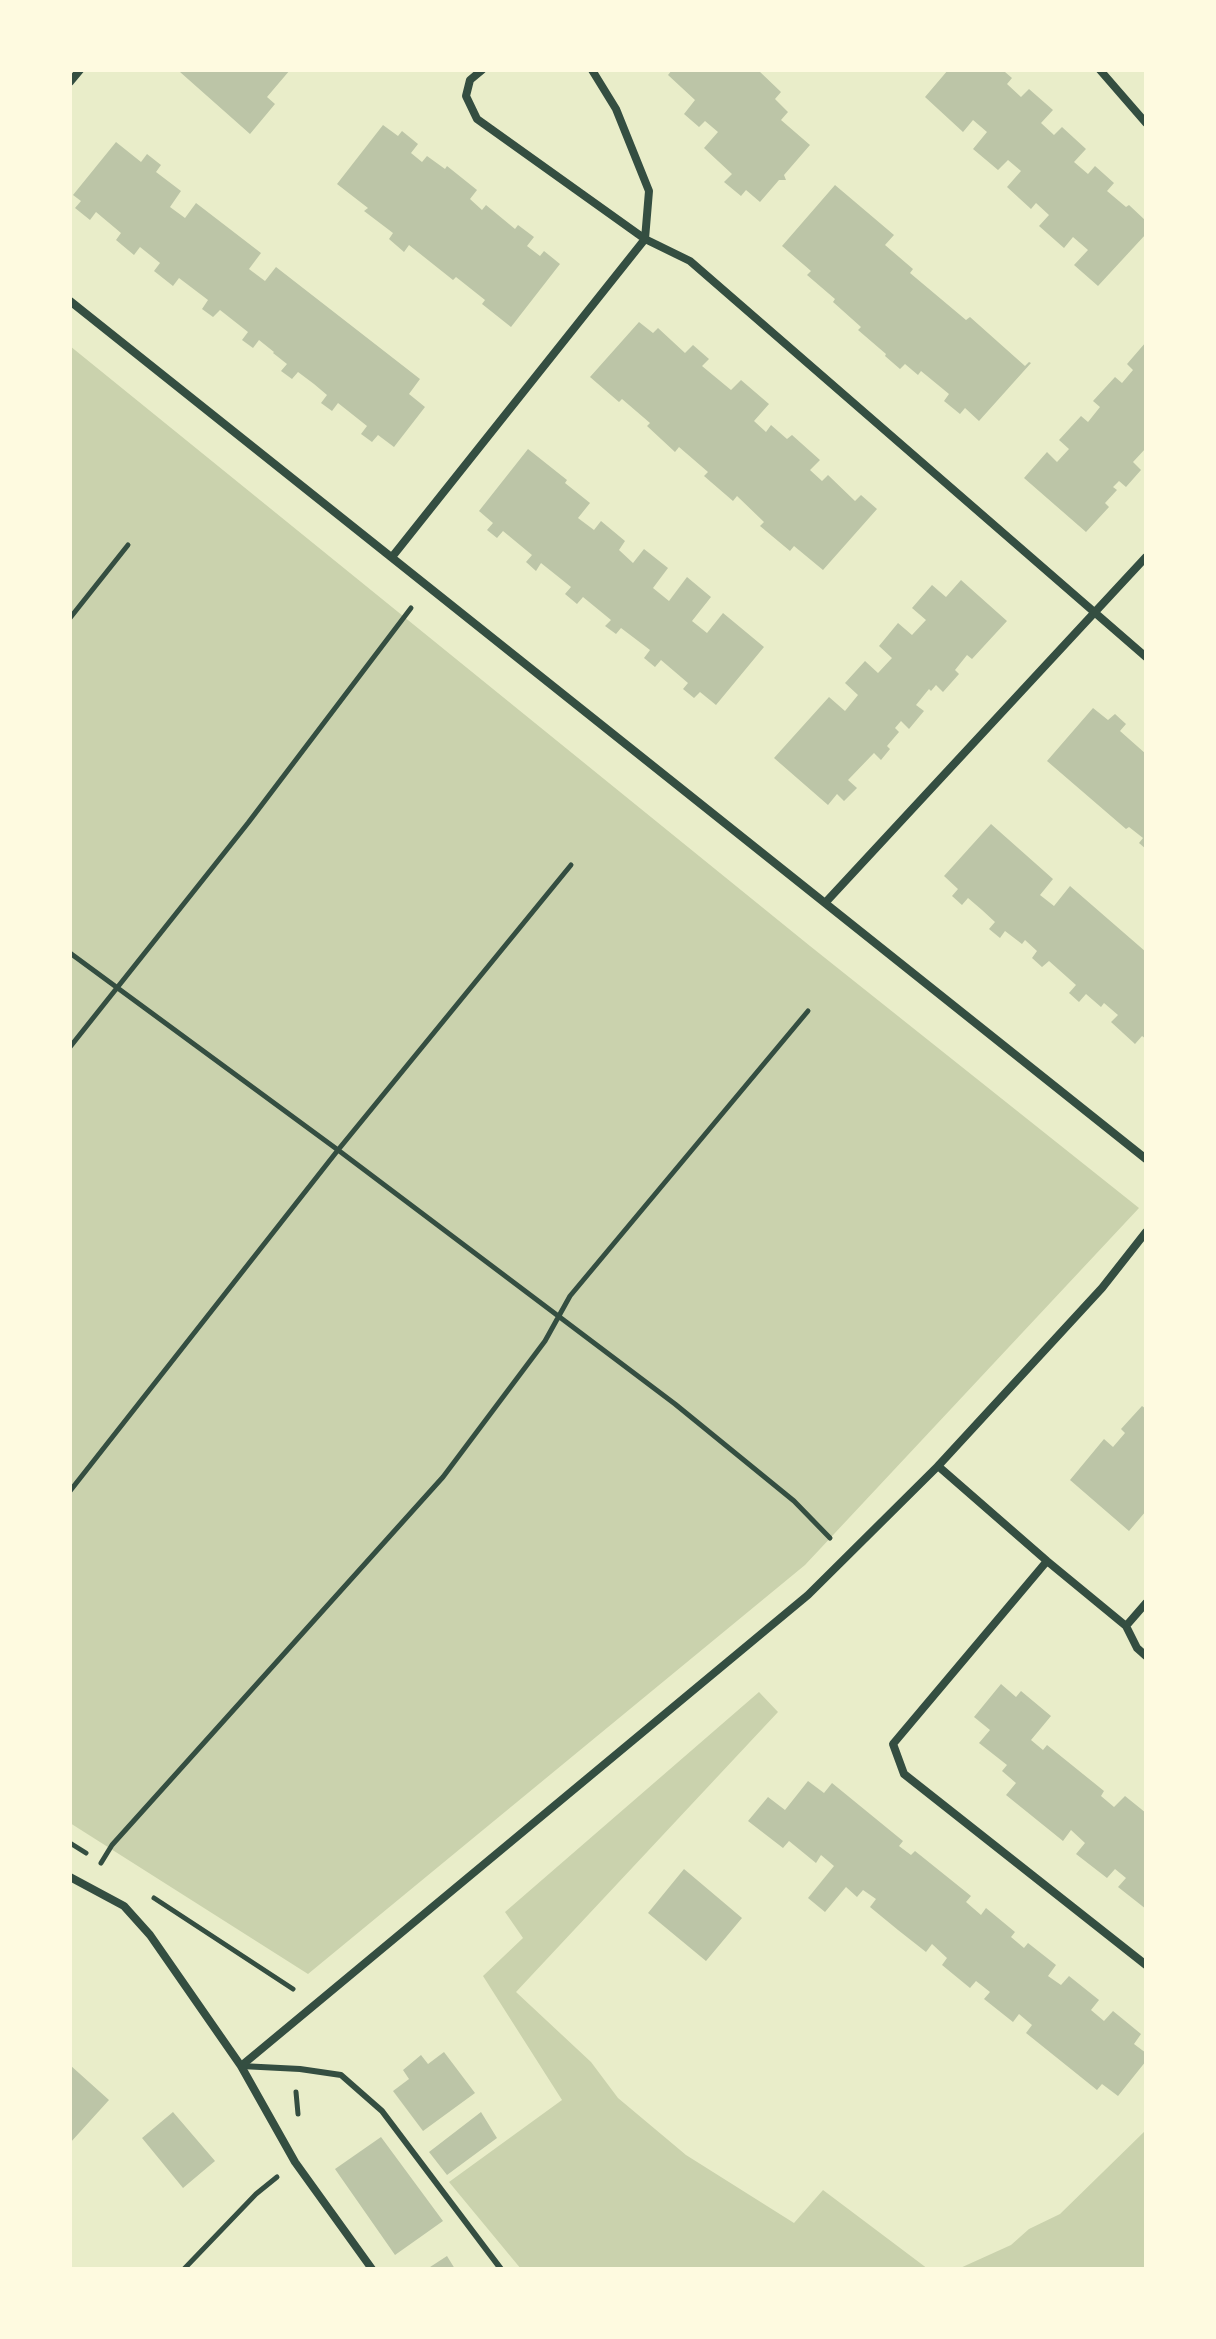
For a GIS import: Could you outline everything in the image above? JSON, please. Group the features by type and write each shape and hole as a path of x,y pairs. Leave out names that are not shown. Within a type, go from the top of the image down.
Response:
{"street":[{"path":"70,82 80,70"},
{"path":"482,70 470,80 466,96 477,119 645,239 690,261 1146,657"},
{"path":"392,557 645,239 649,191 616,109 592,70"},
{"path":"1100,70 1146,123"},
{"path":"70,301 1146,1159"},
{"path":"825,903 1146,557"},
{"path":"241,2066 808,1595 938,1466 1102,1288 1146,1232"},
{"path":"938,1466 1126,1626 1137,1648 1146,1656"},
{"path":"1047,1561 893,1744 904,1774 1146,1965"},
{"path":"1126,1626 1146,1603"},
{"path":"70,1877 124,1906 150,1935 241,2066 295,2162 372,2269"}],"lane":[{"path":"241,2066 341,2075 382,2111 501,2269"}],"path":[{"path":"70,618 128,545"},
{"path":"70,1047 248,823 411,608"},
{"path":"70,1491 338,1150 571,865"},
{"path":"70,953 675,1404 794,1501 827,1534"},
{"path":"70,1843 101,1863 112,1845 443,1477 545,1341 570,1296 808,1011"},
{"path":"153,1898 297,1992 311,2009"},
{"path":"184,2269 256,2194 277,2177"}],"green space":[{"path":"70,346 810,946 1139,1208 805,1565 308,1974 70,1823"},
{"path":"759,1692 778,1712 516,1992 591,2062 618,2098 686,2155 794,2223 823,2190 928,2269 521,2269 449,2182 562,2100 483,1976 523,1938 505,1912"},
{"path":"1146,2130 1146,2269 958,2269 1011,2245 1029,2229 1060,2214"}],"building":[{"path":"181,70 290,70 267,97 275,104 250,134"},
{"path":"672,70 758,70 781,92 775,99 788,112 781,120 810,145 784,175 786,180 779,180 760,202 746,190 741,196 724,182 732,174 704,148 718,132 705,121 699,127 684,114 695,100 668,75"},
{"path":"948,70 1007,70 1005,72 1012,78 1007,84 1021,97 1029,89 1053,110 1041,123 1054,135 1062,127 1086,149 1074,162 1088,174 1095,166 1114,183 1107,191 1146,221 1146,234 1098,286 1074,265 1088,250 1073,237 1064,248 1039,226 1049,215 1036,203 1031,209 1007,187 1021,171 1008,160 998,170 973,149 987,132 973,120 963,132 925,97"},
{"path":"383,125 398,136 402,131 418,144 411,153 422,162 427,156 445,169 447,166 477,190 470,199 482,210 486,205 515,229 518,225 534,237 527,246 540,256 544,251 560,264 511,327 482,304 485,300 456,277 453,280 409,245 404,252 389,239 393,233 364,211 368,208 337,184"},
{"path":"116,142 141,162 147,154 161,165 156,172 181,191 170,207 185,218 196,203 261,253 249,269 265,281 276,267 420,379 409,394 425,407 394,447 378,435 372,442 361,434 367,426 338,403 332,411 321,403 327,395 298,372 292,379 281,371 287,364 259,340 253,348 242,340 248,332 220,310 213,317 202,309 208,300 179,278 173,286 154,271 160,263 140,247 134,255 116,240 121,233 96,212 90,220 75,208 81,201 73,195"},
{"path":"835,185 894,235 885,245 913,269 910,273 966,320 970,317 1025,366 1031,363 979,421 965,408 960,414 944,401 949,394 921,371 918,375 905,364 900,369 885,356 858,330 861,327 833,302 835,299 807,275 811,271 782,246"},
{"path":"639,322 653,333 658,328 685,353 693,345 709,359 702,366 731,390 741,380 769,404 754,421 766,432 771,425 787,439 792,435 820,460 810,470 822,481 828,475 855,501 861,495 877,509 823,570 794,546 790,551 760,526 764,522 737,496 733,501 704,476 708,472 679,447 675,452 647,426 650,423 590,377"},
{"path":"1146,342 1146,448 1133,462 1141,470 1126,487 1119,481 1113,487 1117,490 1105,503 1109,507 1086,532 1024,478 1047,452 1057,462 1069,449 1059,440 1081,416 1088,422 1100,407 1093,401 1115,377 1122,383 1133,370 1127,364"},
{"path":"528,449 590,503 578,518 594,530 601,521 625,541 619,550 633,563 644,549 668,568 653,588 669,601 687,577 711,597 692,621 707,633 723,613 764,647 716,705 700,692 694,698 683,689 688,683 661,660 655,667 644,658 650,650 621,628 616,634 605,626 611,620 583,597 577,604 565,594 571,587 541,563 536,571 526,562 532,555 503,531 497,538 487,530 493,523 479,511"},
{"path":"961,580 1007,621 972,659 967,655 955,670 959,674 943,692 936,685 931,691 929,689 916,705 924,711 909,729 901,721 895,728 899,732 887,746 890,749 881,760 874,753 848,780 857,788 844,801 837,794 828,805 774,758 829,697 845,711 858,695 845,683 865,661 878,673 892,658 879,646 898,623 912,635 926,620 912,608 932,585 946,597"},
{"path":"1093,708 1108,720 1115,714 1126,724 1120,731 1146,754 1146,849 1139,843 1143,838 1129,827 1126,829 1047,761"},
{"path":"991,824 1053,879 1040,895 1054,906 1070,886 1146,952 1146,1039 1142,1036 1135,1044 1111,1022 1118,1015 1104,1003 1101,1007 1086,994 1079,1002 1069,993 1076,985 1049,961 1042,967 1032,958 1037,951 1025,940 1022,944 1005,931 1000,938 989,929 995,922 982,910 968,898 962,905 952,896 958,889 944,876"},
{"path":"1142,1406 1146,1409 1146,1511 1129,1531 1070,1480 1104,1439 1113,1447 1125,1433 1121,1429"},
{"path":"1001,1684 1016,1697 1021,1691 1051,1716 1031,1740 1043,1750 1047,1745 1104,1791 1101,1796 1114,1807 1125,1796 1146,1813 1146,1909 1118,1887 1126,1878 1115,1869 1107,1878 1076,1854 1085,1843 1071,1830 1063,1841 1006,1795 1016,1783 1002,1771 1007,1765 979,1743 990,1730 974,1717"},
{"path":"808,1781 824,1793 832,1783 903,1841 899,1846 911,1855 915,1851 971,1896 966,1902 981,1915 986,1908 1015,1932 1011,1937 1024,1948 1028,1943 1056,1965 1048,1976 1061,1985 1069,1976 1099,2000 1091,2010 1104,2021 1113,2011 1141,2034 1134,2044 1146,2053 1146,2061 1118,2096 1102,2084 1097,2090 1026,2033 1032,2025 1019,2014 1013,2022 984,1999 990,1992 976,1981 970,1988 942,1965 947,1958 932,1944 926,1952 898,1930 870,1907 876,1899 863,1890 857,1897 846,1887 825,1912 808,1898 834,1866 821,1855 816,1863 789,1841 783,1848 748,1821 768,1797 785,1810"},
{"path":"684,1869 742,1918 706,1961 648,1913"},
{"path":"444,2052 475,2093 423,2131 393,2091 409,2079 403,2070 421,2055 428,2064"},
{"path":"70,2065 109,2100 70,2143"},
{"path":"173,2112 215,2161 183,2188 142,2138"},
{"path":"481,2112 497,2138 447,2175 429,2152"},
{"path":"381,2137 443,2221 395,2255 335,2169"},
{"path":"447,2256 455,2269 427,2269"}]}
